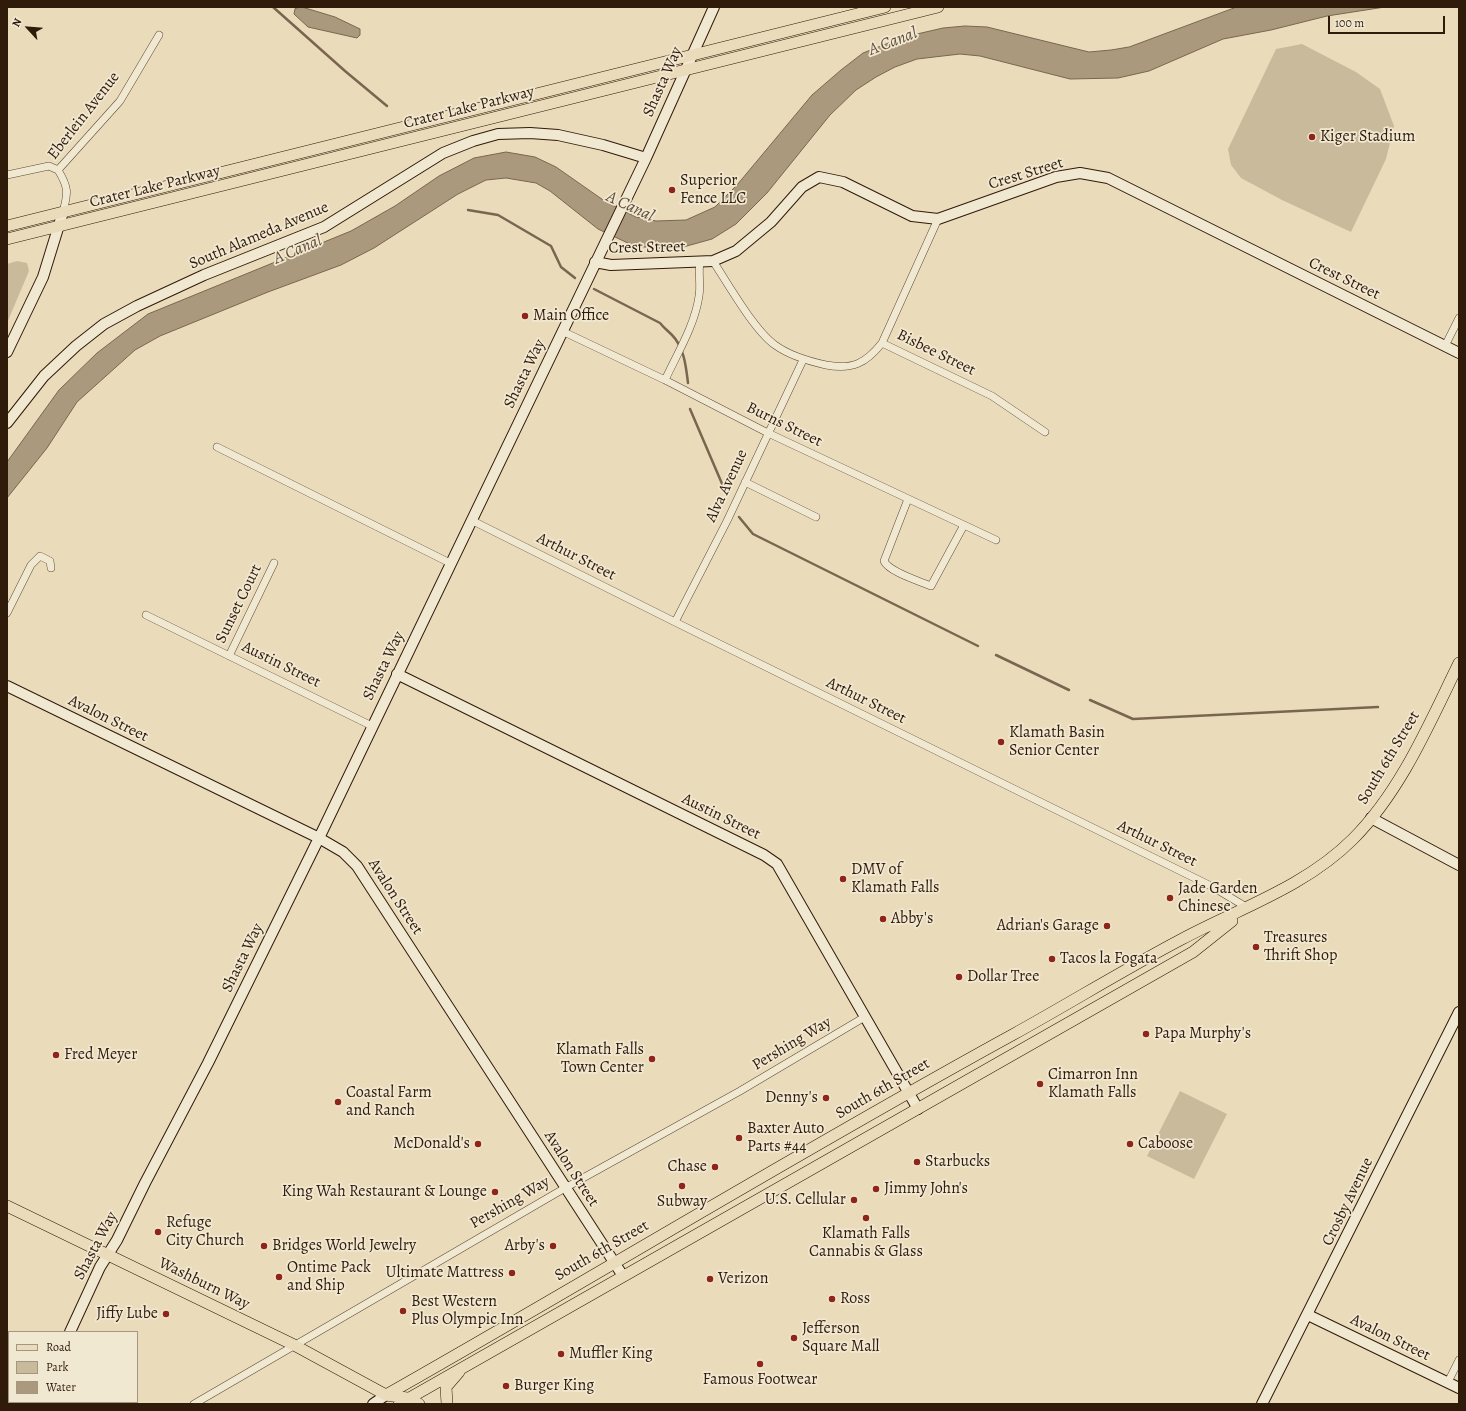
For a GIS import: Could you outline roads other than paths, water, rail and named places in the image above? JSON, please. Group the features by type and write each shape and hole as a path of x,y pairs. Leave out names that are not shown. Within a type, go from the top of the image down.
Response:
{"main road":[{"name":"Crater Lake Parkway","path":"7,226 885,7"},
{"name":"Crater Lake Parkway","path":"7,239 938,7"},
{"name":"South 6th Street","path":"389,1400 614,1262 907,1092 1183,939 1249,908 1294,884 1352,840 1371,818 1389,793 1418,746 1459,663"},
{"name":"South 6th Street","path":"403,1401 918,1110 1193,952 1249,908"},
{"name":"Washburn Way","path":"7,1206 294,1345 389,1400 418,1404"},
{"path":"447,1404 446,1387 465,1365"}],"street":[{"name":"Shasta Way","path":"70,1331 100,1267 108,1255 208,1063 319,838 623,203 646,158 714,7"},
{"name":"Eberlein Avenue","path":"7,352 43,277 68,195 66,182 58,170 120,101 159,35"},
{"name":"South Alameda Avenue","path":"7,422 44,376 76,346 104,324 137,306 204,275 324,227 443,153 498,134 530,133 558,135 603,144 646,158"},
{"path":"7,175 49,166 58,170"},
{"name":"Crest Street","path":"595,262 612,265 713,261 736,251 771,222 802,188 819,177 843,182 912,216 938,219 1056,177 1080,173 1108,178 1459,353"},
{"path":"882,343 938,219"},
{"name":"Bisbee Street","path":"713,261 752,320 774,345 803,360 834,366 859,364 872,355 882,343 992,396 1045,432"},
{"name":"Crest Street","path":"665,380 696,313 700,294 698,272 700,262"},
{"path":"1445,346 1459,318"},
{"name":"Burns Street","path":"562,331 665,380 768,433 996,540"},
{"name":"Alva Avenue","path":"675,622 745,482 803,360"},
{"path":"217,447 450,563"},
{"path":"745,482 816,517"},
{"path":"908,499 884,561 894,570 931,586 964,525"},
{"name":"Arthur Street","path":"471,520 1204,882 1249,908"},
{"path":"7,613 31,565 40,556 50,561 51,568"},
{"name":"Sunset Court","path":"229,656 274,563"},
{"name":"Austin Street","path":"146,616 372,726"},
{"name":"Austin Street","path":"397,674 764,855 777,864 863,1018 918,1110"},
{"name":"Avalon Street","path":"7,686 319,838 343,852 357,866 623,1276"},
{"path":"1371,818 1459,865"},
{"name":"Crosby Avenue","path":"1262,1404 1459,1012"},
{"name":"Pershing Way","path":"194,1404 565,1188 740,1091 863,1018"},
{"name":"Avalon Street","path":"1308,1315 1459,1388"},
{"path":"1448,1382 1459,1360"},
{"name":"South 6th Street","path":"373,1404 389,1400"}],"water":[{"path":"302,7 335,17 360,29 360,35 357,38 308,27 294,14 295,9"},
{"name":"A Canal","path":"1237,7 1385,7 1327,16 1271,30 1223,39 1149,71 1118,78 1070,79 980,56 960,54 917,59 895,67 856,90 830,115 767,193 736,224 712,239 676,249 651,248 632,245 598,229 550,191 536,183 506,178 486,180 458,194 374,248 341,265 268,292 160,336 135,350 77,402 47,448 7,498 7,462 59,390 97,353 148,314 351,231 395,206 439,176 474,158 506,152 535,157 556,167 606,202 636,217 656,221 686,220 715,207 737,185 812,95 841,70 863,53 904,37 943,28 965,26 987,27 1089,52 1129,47"}],"waterway":[{"path":"273,7 387,106"},
{"path":"468,210 498,215 551,246 561,267 575,278"},
{"path":"594,289 660,323 676,340 682,351 688,383"},
{"path":"690,409 726,493"},
{"path":"739,517 753,534 978,646"},
{"path":"996,655 1069,690"},
{"path":"1090,700 1133,719 1378,707"}],"place":[{"name":"Kiger Stadium","path":"1312,137"},
{"name":"Superior Fence LLC","path":"672,190"},
{"name":"Main Office","path":"525,316"},
{"name":"Klamath Basin Senior Center","path":"1001,742"},
{"name":"DMV of Klamath Falls","path":"843,879"},
{"name":"Jade Garden Chinese","path":"1170,898"},
{"name":"Abby's","path":"883,919"},
{"name":"Adrian's Garage","path":"1107,926"},
{"name":"Treasures Thrift Shop","path":"1256,947"},
{"name":"Tacos la Fogata","path":"1052,959"},
{"name":"Dollar Tree","path":"959,977"},
{"name":"Papa Murphy's","path":"1146,1034"},
{"name":"Fred Meyer","path":"56,1055"},
{"name":"Klamath Falls Town Center","path":"652,1059"},
{"name":"Cimarron Inn Klamath Falls","path":"1040,1084"},
{"name":"Denny's","path":"826,1098"},
{"name":"Coastal Farm and Ranch","path":"338,1102"},
{"name":"Baxter Auto Parts #44","path":"739,1138"},
{"name":"McDonald's","path":"478,1144"},
{"name":"Caboose","path":"1130,1144"},
{"name":"Starbucks","path":"917,1162"},
{"name":"Chase","path":"715,1167"},
{"name":"Subway","path":"682,1186"},
{"name":"Jimmy John's","path":"876,1189"},
{"name":"King Wah Restaurant & Lounge","path":"495,1192"},
{"name":"U.S. Cellular","path":"854,1200"},
{"name":"Klamath Falls Cannabis & Glass","path":"866,1218"},
{"name":"Refuge City Church","path":"158,1232"},
{"name":"Bridges World Jewelry","path":"264,1246"},
{"name":"Arby's","path":"553,1246"},
{"name":"Ultimate Mattress","path":"512,1273"},
{"name":"Ontime Pack and Ship","path":"279,1277"},
{"name":"Verizon","path":"710,1279"},
{"name":"Ross","path":"832,1299"},
{"name":"Best Western Plus Olympic Inn","path":"403,1311"},
{"name":"Jiffy Lube","path":"166,1314"},
{"name":"Jefferson Square Mall","path":"794,1338"},
{"name":"Muffler King","path":"561,1354"},
{"name":"Famous Footwear","path":"760,1364"},
{"name":"Burger King","path":"506,1386"}]}
